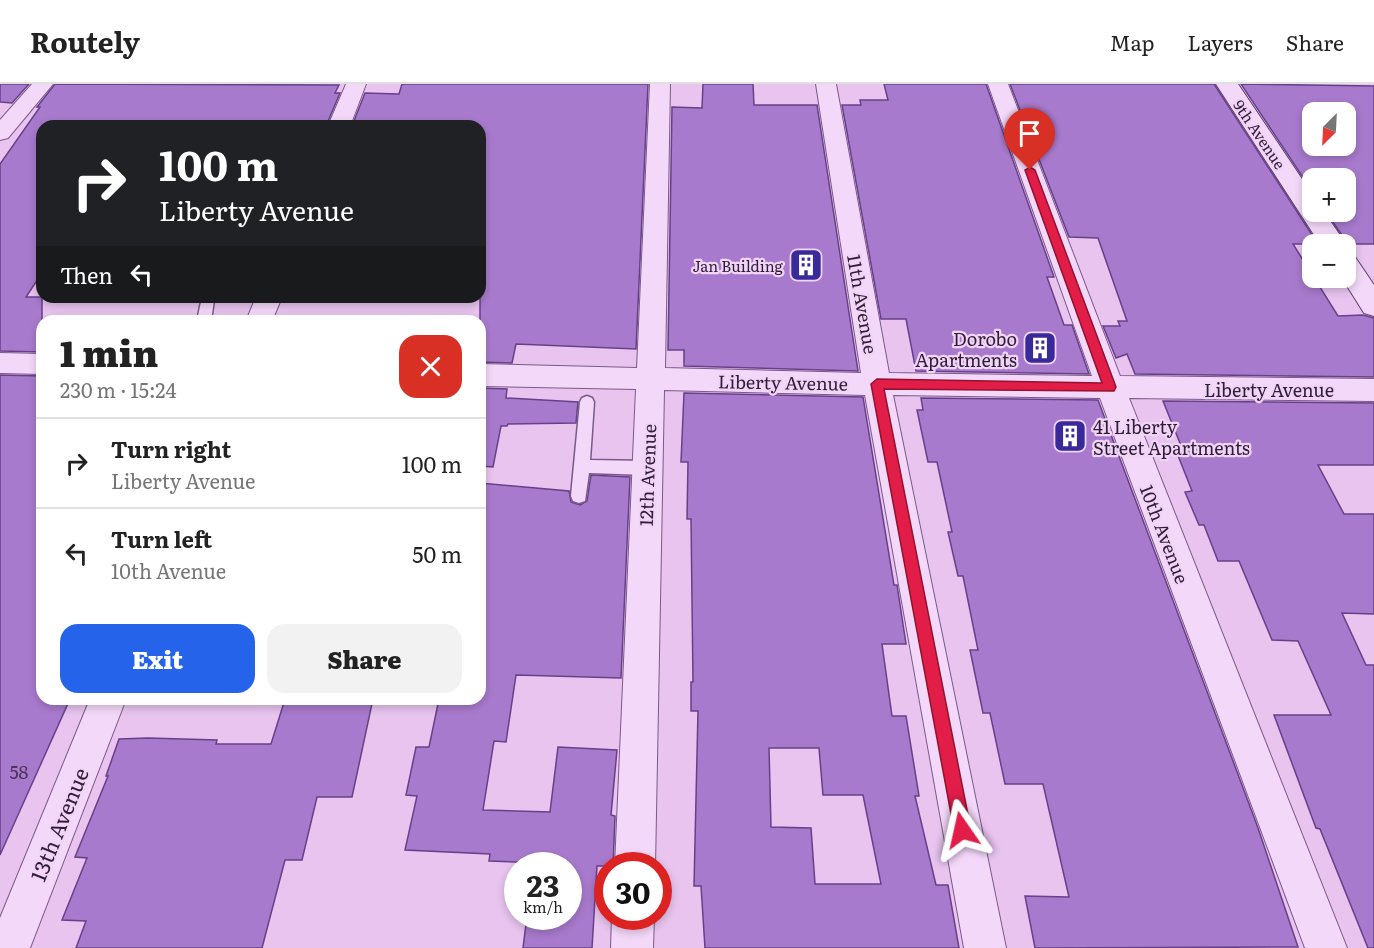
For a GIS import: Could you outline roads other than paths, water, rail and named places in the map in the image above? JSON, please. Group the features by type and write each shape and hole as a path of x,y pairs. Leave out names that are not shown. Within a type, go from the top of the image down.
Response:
{"street":[{"path":"0,133 43,84"},
{"path":"341,120 356,84"},
{"name":"12th Avenue","path":"635,852 660,84"},
{"name":"11th Avenue","path":"826,84 877,384 985,948"},
{"name":"10th Avenue","path":"998,84 1110,387 1326,948"},
{"name":"9th Avenue","path":"1227,84 1326,234"},
{"path":"1356,278 1374,306"},
{"path":"0,363 36,364"},
{"name":"Liberty Avenue","path":"486,375 877,384 1374,390"},
{"name":"13th Avenue","path":"9,948 106,705"},
{"path":"632,948 633,930"}],"lane":[{"path":"579,496 587,402"},
{"path":"582,466 647,468"}],"place":[{"name":"Jan Building","path":"806,265"},
{"name":"Dorobo Apartments","path":"1040,348"},
{"name":"41 Liberty Street Apartments","path":"1070,436"}]}
